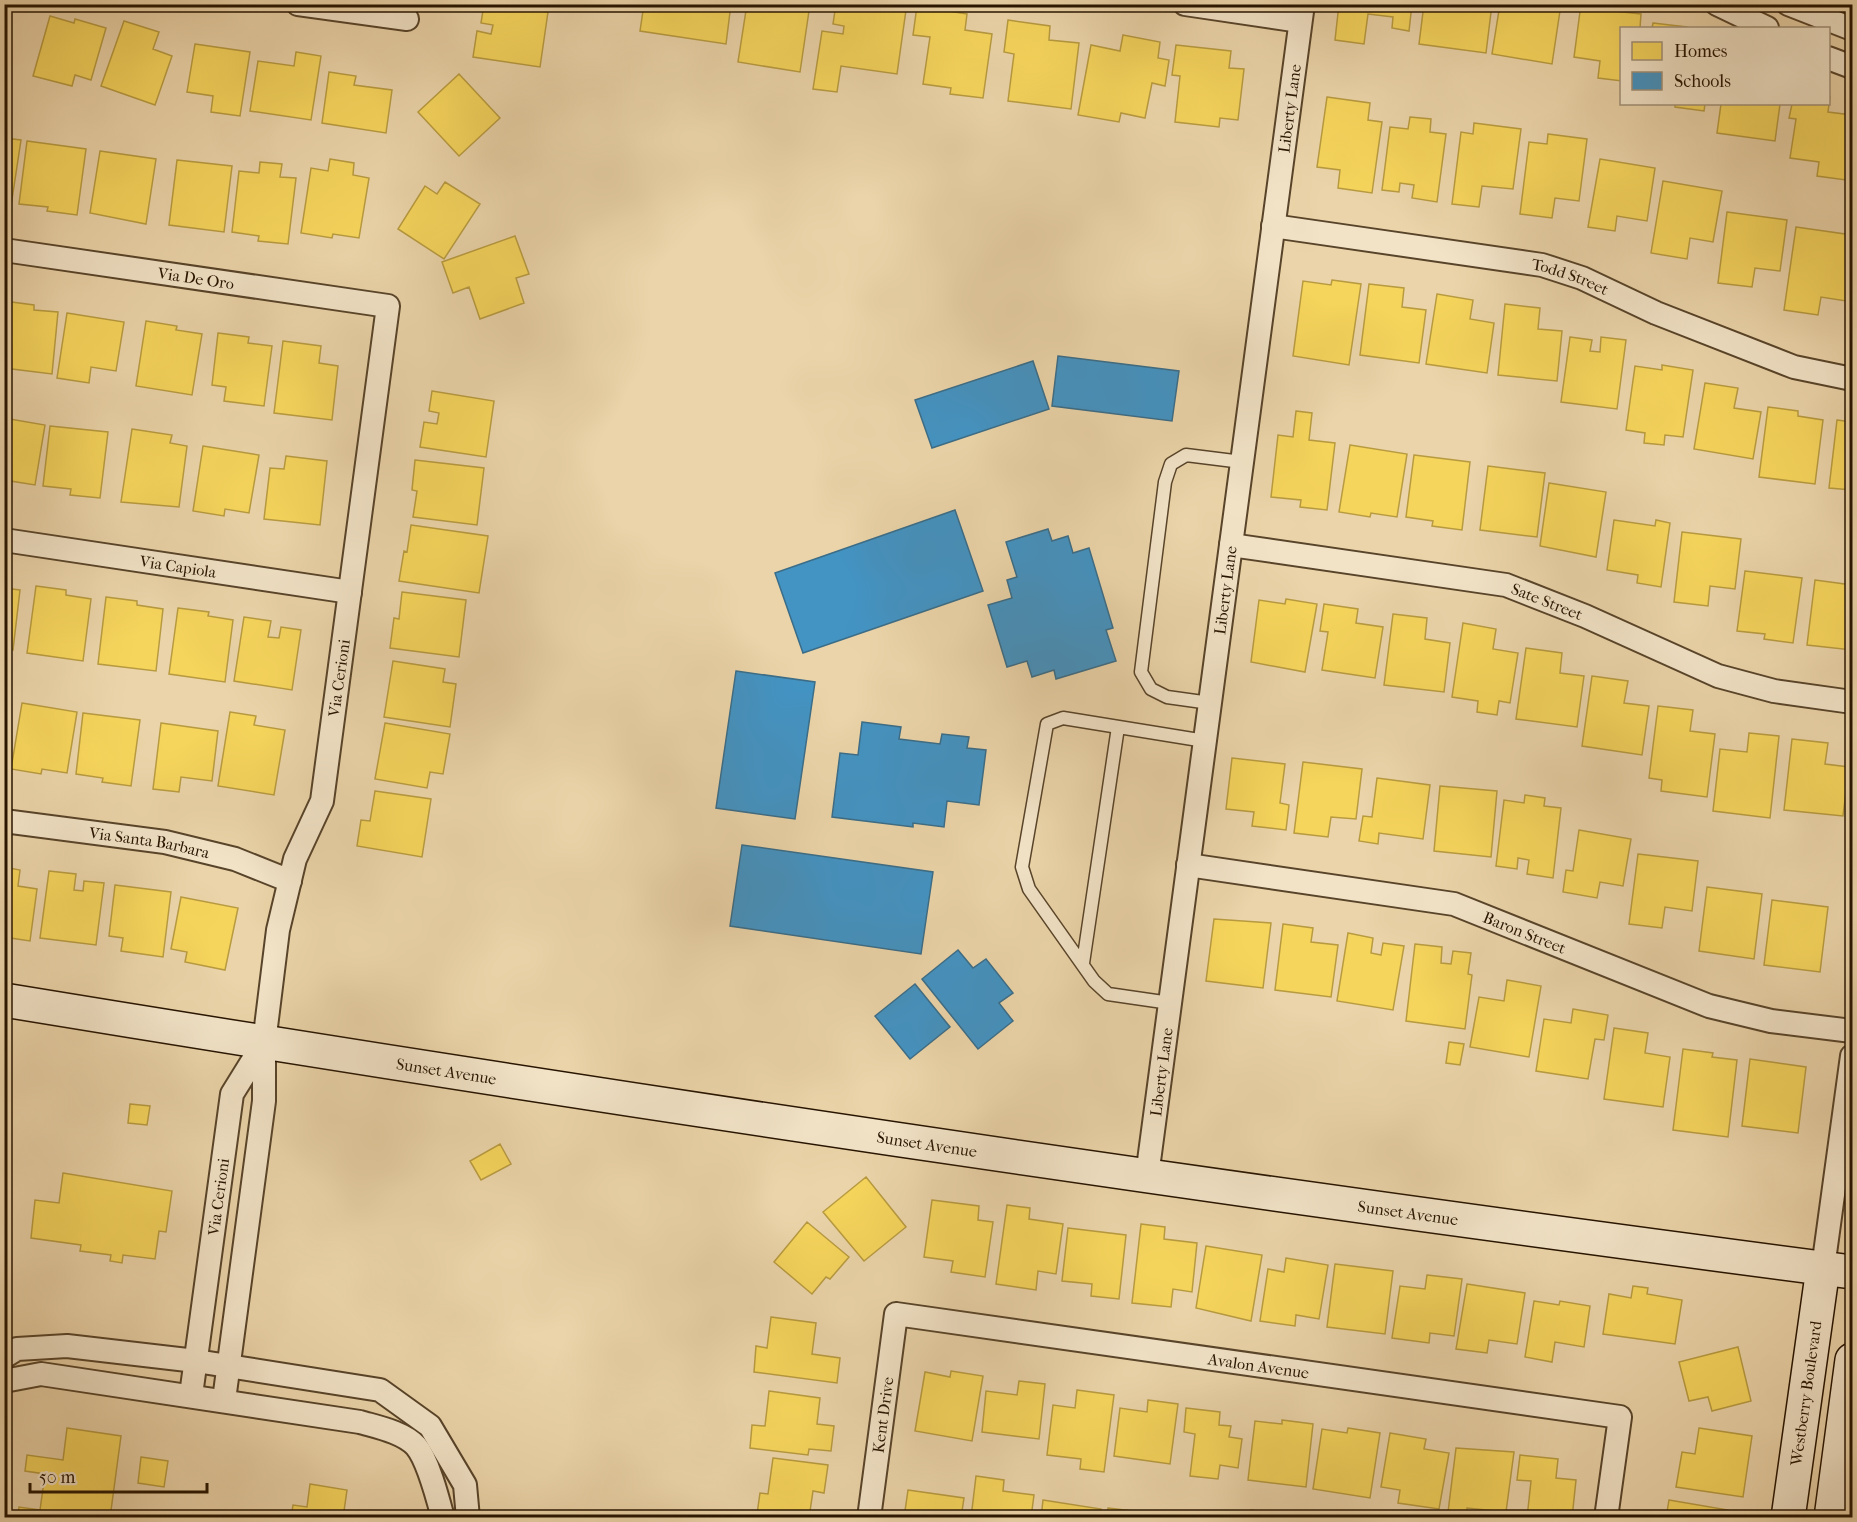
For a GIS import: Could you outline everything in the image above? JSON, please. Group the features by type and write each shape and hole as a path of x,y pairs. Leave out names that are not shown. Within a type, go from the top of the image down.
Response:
{"main road":[{"name":"Sunset Avenue","path":"4,1000 264,1043 1147,1176 1838,1270"},
{"name":"Westberry Boulevard","path":"1788,1518 1838,1270"},
{"path":"1831,1518 1852,1360"}],"street":[{"path":"298,4 407,19"},
{"path":"1185,4 1301,13"},
{"path":"1717,4 1765,27"},
{"path":"1778,27 1790,5 1852,29"},
{"name":"Liberty Lane","path":"1147,1176 1301,13"},
{"path":"1830,59 1852,67"},
{"name":"Todd Street","path":"1273,226 1542,265 1582,278 1656,313 1794,367 1852,379"},
{"name":"Via De Oro","path":"4,250 388,306"},
{"name":"Via Cerioni","path":"224,1400 264,1101 264,1043 278,930 295,859 322,801 388,306"},
{"name":"Via Capiola","path":"4,540 350,592"},
{"name":"Sate Street","path":"1231,545 1506,585 1585,616 1718,676 1774,691 1852,702"},
{"name":"Via Santa Barbara","path":"4,821 165,842 235,859 290,881"},
{"name":"Baron Street","path":"1188,865 1454,904 1709,1006 1771,1021 1852,1031"},
{"name":"Via Cerioni","path":"191,1395 232,1094 264,1043"},
{"path":"1838,1270 1852,1056"},
{"name":"Avalon Avenue","path":"896,1314 1620,1417 1606,1518"},
{"name":"Kent Drive","path":"869,1518 896,1314"},
{"path":"4,1357 17,1349 67,1346 196,1361 380,1390 430,1426 465,1485 468,1518"},
{"path":"4,1381 40,1374 360,1422 393,1432 416,1446 433,1484 443,1518"}],"lane":[{"path":"1210,703 1167,697 1151,689 1142,672 1165,482 1171,464 1186,455 1242,462"},
{"path":"1170,1003 1108,994 1094,981 1029,888 1022,867 1047,724 1063,718 1205,741"},
{"path":"1083,963 1118,727"}],"building: Homes":[{"path":"484,4 548,12 540,67 473,57 477,31 491,34 493,25 481,23"},
{"path":"644,4 731,4 726,44 640,31"},
{"path":"747,4 794,4 793,9 809,11 800,72 738,62"},
{"path":"836,4 872,4 906,10 897,74 841,66 837,92 813,89 822,31 843,34 844,26 833,24"},
{"path":"1339,4 1412,4 1409,31 1392,28 1393,17 1368,14 1364,44 1335,40"},
{"path":"1424,4 1492,4 1486,53 1419,44"},
{"path":"1500,4 1561,4 1552,64 1492,54"},
{"path":"1581,4 1616,4 1615,11 1641,14 1640,27 1620,27 1620,81 1598,78 1600,61 1574,57"},
{"path":"917,6 967,14 965,30 992,34 983,98 950,94 951,88 923,84 930,37 913,35"},
{"path":"50,16 74,23 75,19 106,28 91,80 75,75 72,86 33,76"},
{"path":"1008,20 1050,26 1049,40 1079,43 1071,109 1008,101 1014,54 1004,52"},
{"path":"124,21 159,32 153,49 172,56 155,105 101,86"},
{"path":"1653,23 1687,27 1652,27"},
{"path":"1123,35 1160,42 1158,58 1169,60 1165,86 1152,83 1145,118 1121,113 1119,122 1078,115 1091,45 1120,51"},
{"path":"195,44 250,52 240,116 211,112 213,96 187,92"},
{"path":"1176,45 1231,51 1229,68 1244,69 1238,120 1220,118 1219,127 1175,122 1180,76 1172,75"},
{"path":"296,52 321,56 311,120 250,111 258,61 294,66"},
{"path":"329,72 356,76 354,85 392,90 386,133 322,123"},
{"path":"459,74 500,118 459,156 418,112"},
{"path":"1327,97 1370,103 1368,120 1382,122 1372,193 1338,188 1340,170 1317,167"},
{"path":"1675,105 1705,105 1704,111 1675,107"},
{"path":"1721,105 1780,105 1775,141 1717,133"},
{"path":"1792,105 1829,105 1828,112 1852,115 1846,180 1817,176 1819,162 1790,158 1796,119 1789,118"},
{"path":"1410,117 1431,119 1430,132 1446,134 1437,202 1412,198 1414,185 1400,183 1399,192 1382,190 1390,127 1408,129"},
{"path":"1474,123 1521,129 1513,189 1482,186 1479,207 1452,204 1461,132 1473,134"},
{"path":"1548,134 1587,139 1579,201 1555,198 1552,218 1520,214 1529,142 1547,144"},
{"path":"4,138 21,140 11,206 4,205"},
{"path":"27,141 86,149 77,215 47,211 48,207 19,204"},
{"path":"100,151 156,159 146,224 90,213"},
{"path":"330,159 354,163 353,175 369,178 359,238 333,234 332,238 301,233 311,168 328,171"},
{"path":"1600,159 1655,168 1647,221 1617,216 1615,231 1588,227"},
{"path":"177,160 232,166 224,232 169,225"},
{"path":"260,162 282,164 280,177 296,178 288,244 258,241 259,236 232,232 239,171 259,173"},
{"path":"1663,181 1722,191 1713,242 1690,238 1687,259 1651,253"},
{"path":"445,182 480,204 444,259 398,229 425,186 437,194"},
{"path":"1727,212 1787,220 1780,271 1755,268 1752,287 1718,283"},
{"path":"1796,227 1852,235 1846,301 1821,297 1818,315 1784,310"},
{"path":"515,236 529,274 516,278 524,303 480,319 469,287 453,293 442,262"},
{"path":"1332,280 1361,284 1349,365 1293,356 1303,281 1331,285"},
{"path":"1369,284 1404,288 1402,307 1426,310 1419,363 1360,355"},
{"path":"1437,294 1473,300 1470,319 1494,323 1487,373 1426,364"},
{"path":"4,301 34,305 34,310 58,312 52,374 4,368"},
{"path":"1505,304 1540,308 1538,329 1562,331 1557,381 1498,375"},
{"path":"67,313 124,322 116,371 91,367 89,383 57,378"},
{"path":"146,321 177,326 176,330 202,334 192,395 136,386"},
{"path":"218,333 249,337 248,343 272,346 264,406 224,401 226,387 212,385"},
{"path":"1570,337 1592,340 1590,351 1600,352 1601,337 1626,340 1617,409 1561,402"},
{"path":"283,341 321,346 319,363 338,366 332,420 274,413"},
{"path":"1662,365 1693,370 1683,437 1665,435 1664,445 1644,443 1645,433 1626,430 1635,366 1662,370"},
{"path":"1705,383 1738,388 1734,408 1761,412 1753,459 1694,449"},
{"path":"432,391 494,401 486,457 420,447 424,422 437,424 439,413 429,411"},
{"path":"1768,407 1798,411 1798,416 1823,420 1815,484 1759,477"},
{"path":"1296,411 1312,413 1309,440 1335,443 1327,510 1300,507 1301,500 1271,497 1278,435 1293,437"},
{"path":"4,418 45,425 35,485 10,481 10,486 4,485"},
{"path":"1837,420 1852,422 1852,490 1829,488"},
{"path":"50,426 108,432 100,498 70,495 71,489 43,486"},
{"path":"132,429 172,435 170,443 187,446 179,507 121,502"},
{"path":"1350,445 1407,454 1397,517 1371,513 1370,517 1339,512"},
{"path":"203,446 259,455 249,513 225,509 224,516 193,511"},
{"path":"1414,455 1470,462 1462,530 1432,526 1433,521 1406,517"},
{"path":"286,456 327,461 320,525 264,519 270,468 284,469"},
{"path":"415,460 484,468 477,525 413,517 417,491 412,490"},
{"path":"1488,466 1545,473 1537,537 1480,530"},
{"path":"1549,483 1606,492 1596,557 1540,546"},
{"path":"1614,520 1655,526 1656,520 1670,523 1661,587 1637,583 1638,575 1607,570"},
{"path":"411,525 488,536 479,593 399,581"},
{"path":"1682,532 1741,539 1735,589 1710,586 1708,606 1674,602"},
{"path":"1745,571 1802,578 1793,643 1764,639 1765,634 1737,631"},
{"path":"1815,580 1852,585 1852,650 1807,645"},
{"path":"36,586 66,590 66,595 91,599 83,661 27,653"},
{"path":"4,588 20,590 13,650 4,650"},
{"path":"402,592 466,600 459,657 390,648 394,618 399,619"},
{"path":"106,597 137,601 137,605 163,609 156,671 98,664"},
{"path":"1286,599 1317,604 1305,672 1251,662 1259,600 1285,604"},
{"path":"1324,604 1358,609 1356,623 1383,627 1375,678 1322,670 1328,632 1320,631"},
{"path":"178,608 209,612 208,616 233,620 225,682 169,674"},
{"path":"1393,614 1427,618 1425,639 1450,643 1444,692 1384,685"},
{"path":"244,617 271,621 268,637 279,638 281,627 301,630 292,690 234,681"},
{"path":"1463,623 1496,629 1493,649 1518,653 1510,703 1499,701 1497,715 1477,712 1478,701 1452,697"},
{"path":"1526,648 1562,653 1560,673 1584,676 1577,727 1516,719"},
{"path":"393,661 445,669 443,682 456,684 450,727 384,717"},
{"path":"1592,676 1628,681 1624,703 1649,706 1642,755 1582,746"},
{"path":"22,703 77,712 67,773 42,769 41,774 11,769"},
{"path":"1658,706 1693,710 1690,731 1715,734 1707,797 1661,791 1662,780 1649,778"},
{"path":"230,712 256,716 254,725 285,730 274,795 218,786"},
{"path":"83,713 140,720 131,786 102,782 103,778 76,774"},
{"path":"161,723 218,731 212,781 181,777 179,792 153,789"},
{"path":"385,723 450,734 443,774 430,772 427,788 375,779"},
{"path":"1749,733 1779,736 1770,818 1713,811 1720,749 1747,752"},
{"path":"1792,739 1828,743 1825,764 1849,767 1843,816 1784,810"},
{"path":"1232,758 1285,764 1280,803 1289,805 1286,830 1252,826 1254,812 1226,809"},
{"path":"1303,762 1362,769 1356,819 1331,817 1328,837 1294,833"},
{"path":"1377,778 1430,785 1423,839 1379,833 1378,844 1359,841 1363,816 1372,817"},
{"path":"1440,786 1497,791 1491,857 1434,851"},
{"path":"375,791 431,799 422,857 357,846 361,820 370,821"},
{"path":"1525,795 1545,798 1544,806 1561,808 1553,878 1527,874 1529,860 1518,858 1517,869 1496,866 1504,800 1524,803"},
{"path":"1579,830 1631,839 1623,886 1600,882 1597,898 1563,892 1566,870 1573,871"},
{"path":"1638,854 1698,861 1692,911 1665,907 1662,928 1629,924"},
{"path":"4,867 20,870 18,886 37,889 30,941 4,937"},
{"path":"49,871 76,874 74,890 83,891 84,881 104,883 96,945 40,938"},
{"path":"115,885 171,892 163,957 121,951 123,938 109,936"},
{"path":"1707,887 1762,894 1754,959 1699,951"},
{"path":"181,897 238,908 225,970 185,962 187,952 171,949"},
{"path":"1772,900 1828,907 1820,972 1764,965"},
{"path":"1214,919 1271,923 1263,988 1206,981"},
{"path":"1283,924 1313,928 1311,942 1338,945 1331,997 1275,990"},
{"path":"1348,933 1373,938 1371,953 1381,955 1383,943 1404,946 1393,1010 1337,1001"},
{"path":"1415,944 1442,947 1441,963 1451,964 1453,951 1471,953 1468,974 1472,975 1465,1029 1406,1021"},
{"path":"1507,980 1541,986 1529,1057 1470,1047 1479,997 1504,1001"},
{"path":"1573,1009 1608,1015 1604,1040 1595,1039 1588,1079 1536,1071 1544,1019 1571,1023"},
{"path":"1614,1028 1648,1033 1645,1053 1670,1057 1663,1107 1604,1099"},
{"path":"1449,1042 1464,1044 1460,1065 1446,1063"},
{"path":"1683,1049 1713,1053 1712,1057 1737,1060 1728,1137 1673,1130"},
{"path":"1750,1059 1806,1067 1798,1133 1742,1126"},
{"path":"130,1104 150,1106 147,1125 128,1123"},
{"path":"500,1144 511,1164 481,1180 470,1161"},
{"path":"63,1173 172,1191 166,1232 159,1231 155,1259 123,1255 122,1263 110,1261 111,1255 80,1251 81,1245 31,1238 35,1200 59,1203"},
{"path":"866,1177 906,1227 864,1261 823,1212"},
{"path":"932,1200 979,1206 978,1220 993,1222 985,1277 951,1272 953,1261 924,1257"},
{"path":"1007,1205 1030,1208 1029,1219 1063,1224 1056,1274 1038,1271 1036,1290 996,1284"},
{"path":"807,1222 849,1257 830,1279 826,1277 812,1294 774,1262"},
{"path":"1141,1224 1165,1227 1164,1239 1197,1243 1192,1292 1173,1289 1171,1307 1132,1303"},
{"path":"1068,1228 1126,1235 1119,1299 1091,1296 1092,1284 1062,1281"},
{"path":"1206,1246 1262,1255 1251,1321 1196,1308"},
{"path":"1286,1258 1328,1265 1319,1319 1296,1315 1295,1326 1260,1321 1268,1269 1284,1272"},
{"path":"1335,1264 1393,1271 1385,1334 1327,1327"},
{"path":"1427,1275 1462,1279 1454,1336 1430,1333 1429,1343 1392,1338 1400,1286 1425,1289"},
{"path":"1467,1284 1525,1293 1517,1344 1489,1340 1487,1353 1456,1349"},
{"path":"1633,1286 1648,1288 1647,1294 1682,1300 1675,1344 1603,1334 1609,1294 1631,1298"},
{"path":"1534,1301 1559,1305 1560,1301 1590,1306 1584,1347 1555,1342 1552,1362 1525,1357"},
{"path":"771,1317 816,1323 812,1354 840,1358 837,1383 754,1372 756,1346 767,1348"},
{"path":"1738,1347 1751,1401 1712,1411 1708,1397 1689,1401 1679,1362"},
{"path":"951,1371 983,1376 972,1441 915,1431 925,1372 950,1377"},
{"path":"1019,1381 1045,1384 1039,1439 982,1432 986,1391 1017,1395"},
{"path":"1077,1390 1114,1395 1104,1472 1080,1469 1081,1459 1047,1455 1053,1405 1075,1408"},
{"path":"769,1391 820,1398 817,1424 834,1426 831,1451 809,1449 808,1455 750,1448 752,1425 765,1426"},
{"path":"1148,1400 1178,1404 1170,1464 1114,1456 1120,1408 1147,1412"},
{"path":"1186,1408 1220,1412 1219,1425 1231,1426 1229,1437 1242,1439 1238,1468 1220,1465 1218,1479 1190,1476 1195,1434 1184,1432"},
{"path":"1282,1420 1313,1424 1306,1487 1248,1480 1255,1421 1282,1424"},
{"path":"67,1428 121,1436 110,1518 18,1518 19,1507 40,1510 45,1474 25,1471 27,1455 63,1460"},
{"path":"1348,1428 1380,1433 1370,1498 1313,1489 1322,1429 1347,1433"},
{"path":"1699,1428 1752,1436 1743,1497 1676,1487 1682,1452 1695,1454"},
{"path":"1390,1433 1426,1439 1424,1449 1449,1453 1439,1509 1398,1503 1400,1490 1381,1487"},
{"path":"1456,1448 1514,1452 1506,1512 1467,1508 1467,1514 1448,1512"},
{"path":"1520,1455 1558,1459 1556,1478 1576,1480 1572,1518 1527,1518 1531,1481 1517,1480"},
{"path":"141,1457 168,1461 164,1487 138,1483"},
{"path":"773,1458 828,1465 824,1493 813,1491 809,1518 757,1514 760,1493 768,1494"},
{"path":"976,1476 1004,1480 1003,1491 1034,1495 1031,1518 971,1518"},
{"path":"310,1484 347,1490 343,1518 291,1518 293,1505 307,1507"},
{"path":"908,1490 964,1498 961,1518 904,1518"},
{"path":"1043,1500 1101,1509 1099,1518 1041,1518"},
{"path":"1669,1500 1728,1510 1726,1518 1666,1518"},
{"path":"1108,1508 1166,1515 1166,1518 1107,1518"},
{"path":"1251,1510 1272,1513 1271,1518 1249,1518"}],"building: Schools":[{"path":"1058,356 1179,371 1172,421 1052,406"},
{"path":"1033,361 1049,409 932,448 915,400"},
{"path":"955,510 983,591 803,653 775,573"},
{"path":"1048,529 1052,541 1068,536 1073,553 1089,548 1113,628 1106,630 1116,661 1056,679 1054,670 1032,677 1027,661 1007,667 988,605 1012,598 1007,580 1017,577 1006,542"},
{"path":"736,671 815,682 795,819 716,808"},
{"path":"862,722 901,727 899,739 940,744 942,734 969,737 967,748 986,750 979,805 947,801 944,827 913,823 913,827 832,817 840,753 858,755"},
{"path":"742,845 933,872 921,954 730,926"},
{"path":"958,950 973,968 986,959 1013,993 999,1003 1013,1021 978,1049 922,979"},
{"path":"915,984 950,1027 910,1059 875,1016"}]}
